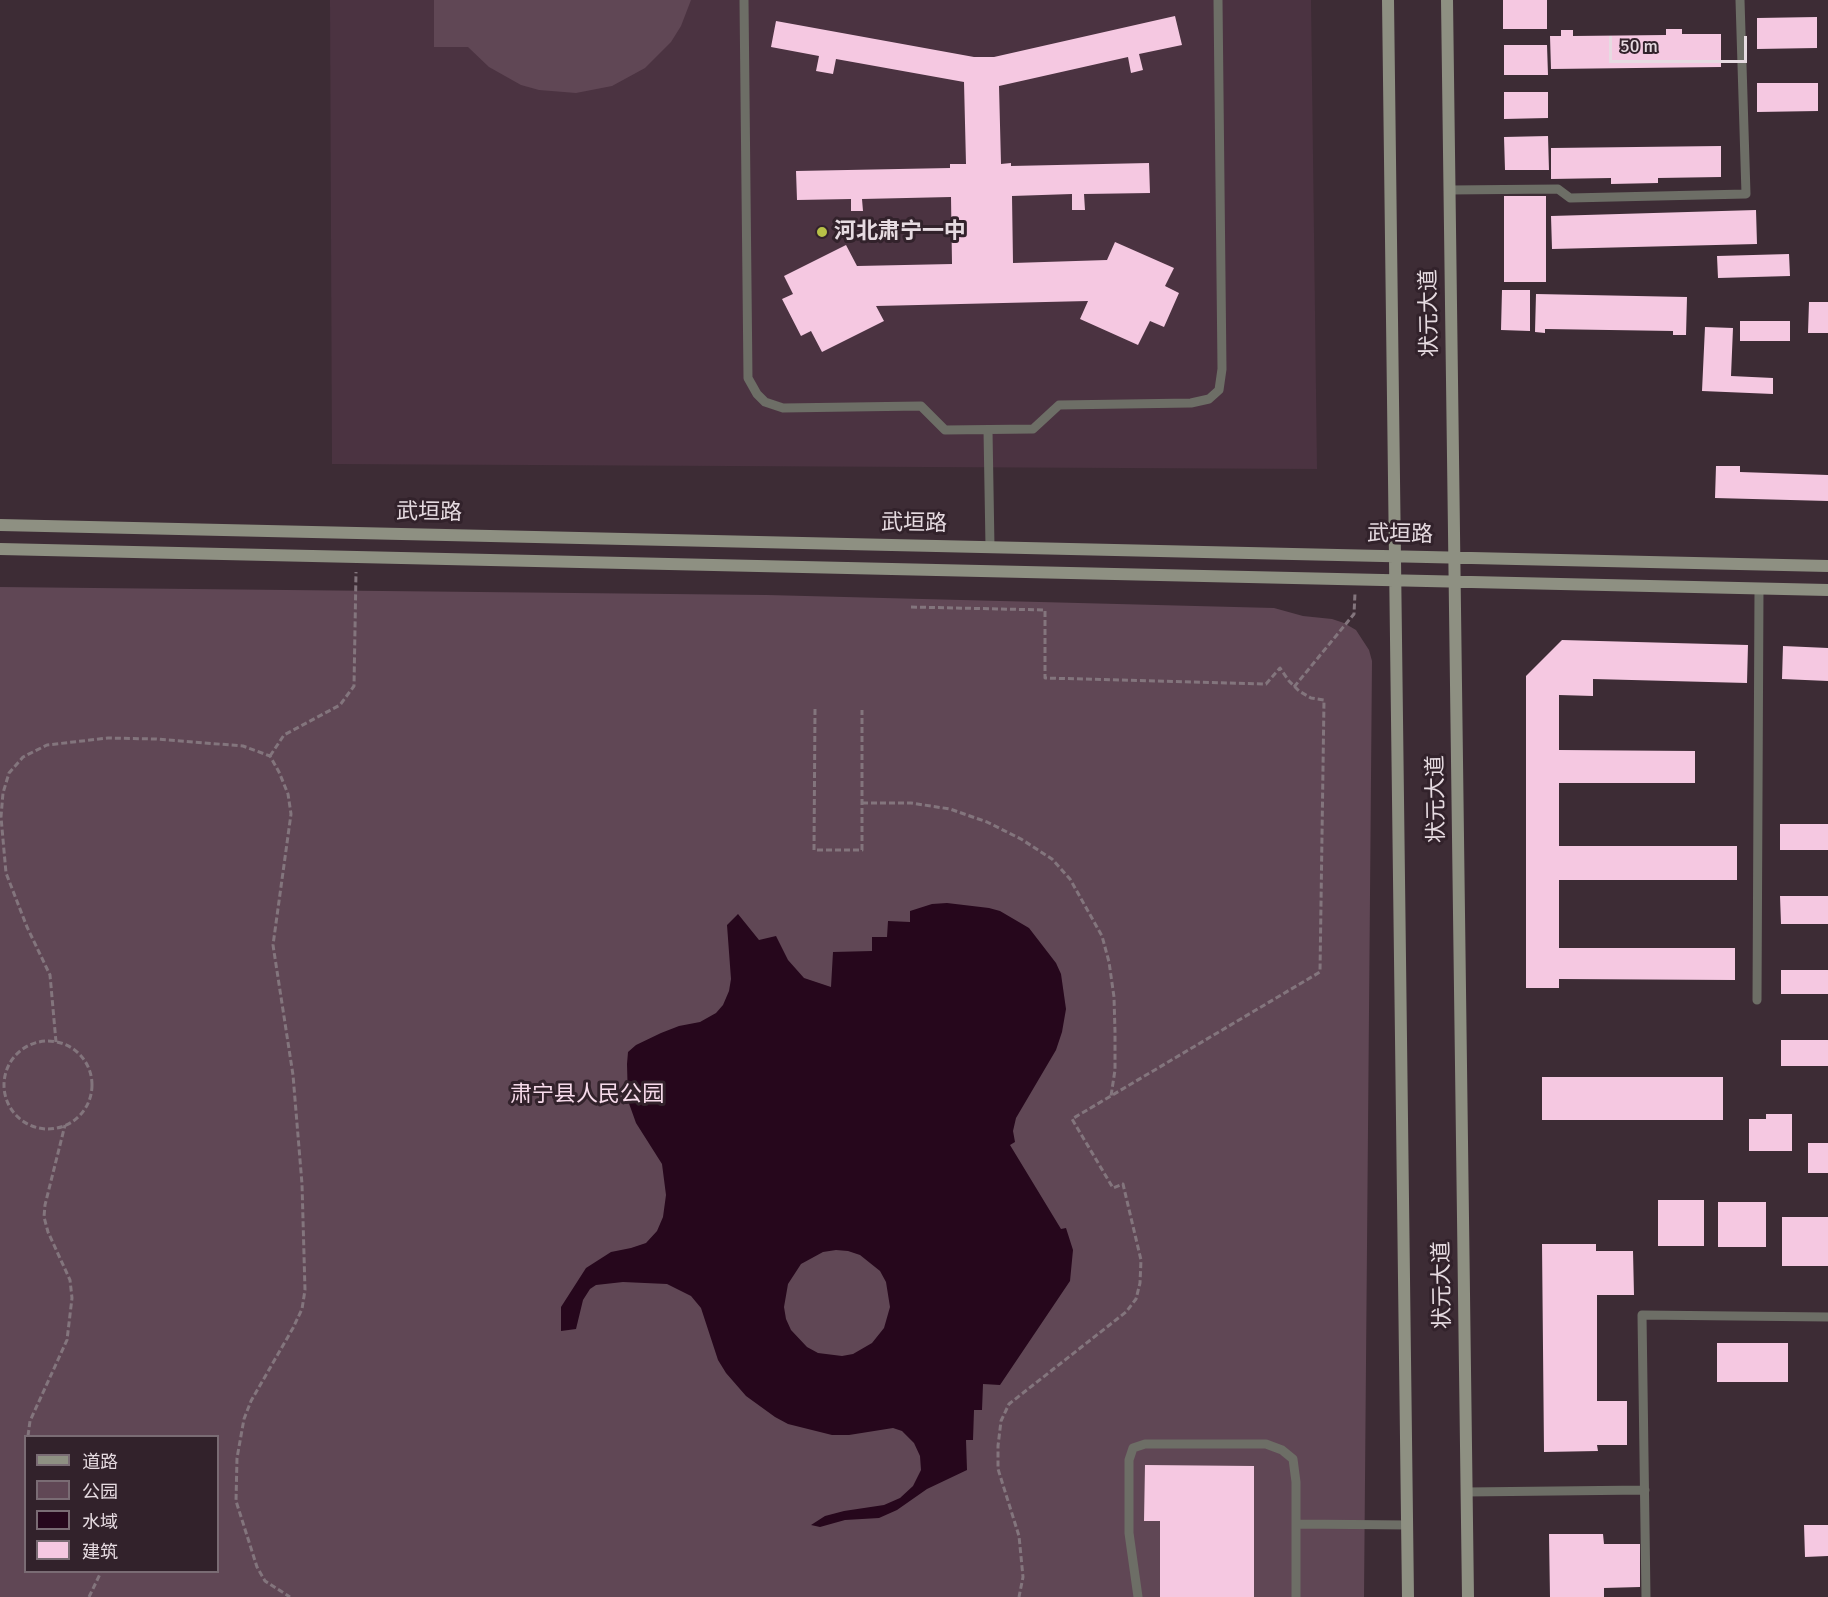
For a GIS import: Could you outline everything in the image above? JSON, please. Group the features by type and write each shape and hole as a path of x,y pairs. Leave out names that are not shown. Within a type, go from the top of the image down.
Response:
{"main road":[{"name":"状元大道","path":"1388,0 1408,1597"},
{"name":"状元大道","path":"1448,0 1468,1597"},
{"name":"武垣路","path":"0,525 1828,566"},
{"name":"武垣路","path":"0,549 1828,591"}],"lane":[{"path":"744,0 748,378 757,394 765,402 783,408 921,406 945,430 1033,429 1059,405 1191,403 1209,399 1219,390 1222,369 1218,0"},
{"path":"1450,190 1558,189 1570,198 1746,194 1740,0"},
{"path":"988,430 990,547"},
{"path":"1757,1000 1759,589"},
{"path":"1647,1597 1642,1315 1828,1317"},
{"path":"1138,1597 1129,1533 1129,1460 1133,1448 1144,1444 1266,1444 1282,1450 1293,1459 1296,1482 1296,1597"},
{"path":"1466,1492 1645,1490"},
{"path":"1296,1524 1407,1525"}],"path":[{"path":"270,756 284,735 339,705 354,686 356,557"},
{"path":"1294,687 1354,614 1355,580"},
{"path":"911,607 1045,610 1045,678 1266,684 1280,668 1294,687 1311,698 1324,700 1320,972 1072,1119 1113,1188 1123,1184 1141,1260 1140,1283 1136,1299 1126,1312 1009,1404 1001,1420 998,1469 1019,1536 1023,1577 1019,1597"},
{"path":"815,710 814,850 862,850 862,710"},
{"path":"56,1042 50,975 27,927 6,873 2,817 3,793 9,773 23,758 47,745 108,738 156,738 243,746 270,756 288,794 291,814 273,945 293,1075 302,1184 305,1290 302,1309 293,1329 251,1401 244,1419 237,1458 236,1501 257,1567 265,1581 290,1597"},
{"path":"862,803 911,803 950,809 987,822 1021,839 1052,859 1070,879 1102,936 1109,962 1114,997 1115,1032 1115,1070 1111,1096"},
{"path":"41,1042 56,1042 72,1048 80,1054 90,1070 92,1080 90,1098 78,1117 65,1125 48,1129 27,1124 18,1117 11,1109 2,1088 8,1066 21,1050 31,1044 41,1042"},
{"path":"28,1435 30,1421 67,1340 72,1298 70,1280 48,1232 44,1216 65,1125"},
{"path":"89,1597 101,1573"}],"shaded area":[{"name":"河北肃宁一中","path":"330,0 1311,0 1317,469 332,464"}],"green space":[{"path":"434,0 691,0 681,26 671,42 645,68 612,86 576,93 539,90 521,85 489,67 468,47 434,47"},
{"name":"肃宁县人民公园","path":"0,587 767,595 1274,608 1303,616 1332,619 1356,630 1369,650 1372,661 1364,1597 0,1597"}],"water":[{"path":"947,903 1000,911 1029,928 1056,963 1061,974 1066,1009 1062,1032 1056,1050 1016,1118 1013,1131 1015,1142 1010,1145 1061,1229 1066,1228 1073,1250 1070,1281 1000,1385 983,1384 982,1410 974,1410 973,1440 966,1440 967,1470 927,1489 897,1510 879,1518 845,1520 820,1527 811,1525 825,1516 884,1505 900,1498 913,1486 921,1470 920,1456 914,1443 902,1431 893,1428 849,1435 832,1435 788,1424 775,1417 746,1396 726,1373 718,1360 701,1308 691,1296 667,1284 623,1282 596,1285 590,1289 583,1300 576,1329 561,1331 561,1307 586,1268 611,1252 646,1243 657,1231 663,1217 666,1195 662,1164 636,1123 628,1101 628,1052 636,1045 661,1033 679,1026 700,1022 716,1013 723,1005 731,979 727,925 738,914 759,940 776,936 788,960 804,978 831,987 833,952 872,951 872,937 887,937 888,921 910,922 910,911 932,904","holes":["848,1251 860,1255 880,1271 886,1282 890,1307 884,1328 872,1343 853,1354 842,1356 818,1353 807,1347 791,1330 786,1319 784,1307 788,1284 801,1264 823,1252"]}],"building":[{"path":"1503,0 1547,0 1547,29 1503,29"},
{"path":"1175,16 1182,45 1139,54 1143,70 1131,73 1128,57 999,86 1001,164 1011,163 1011,166 1149,163 1150,193 1084,194 1085,210 1072,210 1072,194 1012,196 1013,263 1107,260 1115,242 1174,268 1165,286 1179,293 1164,327 1150,321 1138,345 1080,319 1088,301 876,306 884,321 822,352 811,331 801,336 782,299 793,294 784,276 846,245 857,266 952,264 951,197 862,199 863,211 851,211 851,199 797,200 796,171 950,168 950,164 966,164 964,82 836,59 833,74 816,71 819,56 771,47 776,21 974,57 994,57"},
{"path":"1817,17 1817,48 1757,49 1757,18"},
{"path":"1666,29 1682,29 1682,34 1721,34 1721,67 1551,69 1550,36 1561,36 1561,30 1573,30 1573,36 1666,35"},
{"path":"1504,45 1547,45 1548,75 1504,75"},
{"path":"1757,83 1818,83 1818,111 1757,112"},
{"path":"1504,92 1548,92 1548,118 1504,119"},
{"path":"1548,136 1549,170 1505,170 1504,137"},
{"path":"1721,146 1721,177 1658,178 1658,183 1611,184 1611,178 1551,179 1551,148"},
{"path":"1504,196 1546,196 1546,282 1504,282"},
{"path":"1756,210 1757,244 1552,249 1551,216"},
{"path":"1789,254 1790,276 1718,278 1717,256"},
{"path":"1502,290 1530,290 1530,331 1501,330"},
{"path":"1536,294 1687,297 1686,335 1673,335 1673,331 1545,329 1545,333 1535,332"},
{"path":"1809,302 1828,302 1828,333 1808,333"},
{"path":"1740,321 1790,321 1790,341 1740,341"},
{"path":"1705,327 1733,328 1731,376 1773,378 1773,394 1702,391"},
{"path":"1716,466 1740,466 1740,472 1828,475 1828,501 1715,498"},
{"path":"1562,640 1748,645 1747,683 1593,679 1593,696 1559,695 1559,750 1695,751 1695,783 1559,783 1559,846 1737,846 1737,880 1559,880 1559,948 1735,948 1735,980 1559,979 1559,988 1526,988 1526,676"},
{"path":"1783,646 1828,648 1828,681 1782,679"},
{"path":"1780,824 1828,824 1828,850 1780,850"},
{"path":"1780,896 1828,896 1828,924 1781,924"},
{"path":"1781,970 1828,970 1828,994 1781,994"},
{"path":"1781,1040 1828,1040 1828,1066 1781,1066"},
{"path":"1542,1077 1723,1077 1723,1120 1542,1120"},
{"path":"1766,1114 1792,1114 1792,1151 1749,1151 1749,1119 1766,1119"},
{"path":"1808,1143 1828,1143 1828,1173 1808,1173"},
{"path":"1658,1200 1704,1200 1704,1246 1658,1246"},
{"path":"1718,1202 1766,1202 1766,1247 1718,1247"},
{"path":"1782,1217 1828,1217 1828,1266 1782,1266"},
{"path":"1542,1244 1596,1244 1596,1251 1633,1251 1634,1295 1597,1295 1597,1401 1627,1401 1627,1445 1597,1445 1598,1451 1544,1452"},
{"path":"1717,1343 1788,1343 1788,1382 1717,1382"},
{"path":"1145,1465 1254,1466 1254,1597 1160,1597 1160,1521 1144,1521"},
{"path":"1804,1525 1828,1525 1828,1556 1805,1557"},
{"path":"1549,1534 1603,1534 1604,1544 1640,1544 1640,1587 1604,1588 1604,1597 1550,1597"}],"place":[{"name":"河北肃宁一中","path":"822,232"}]}
